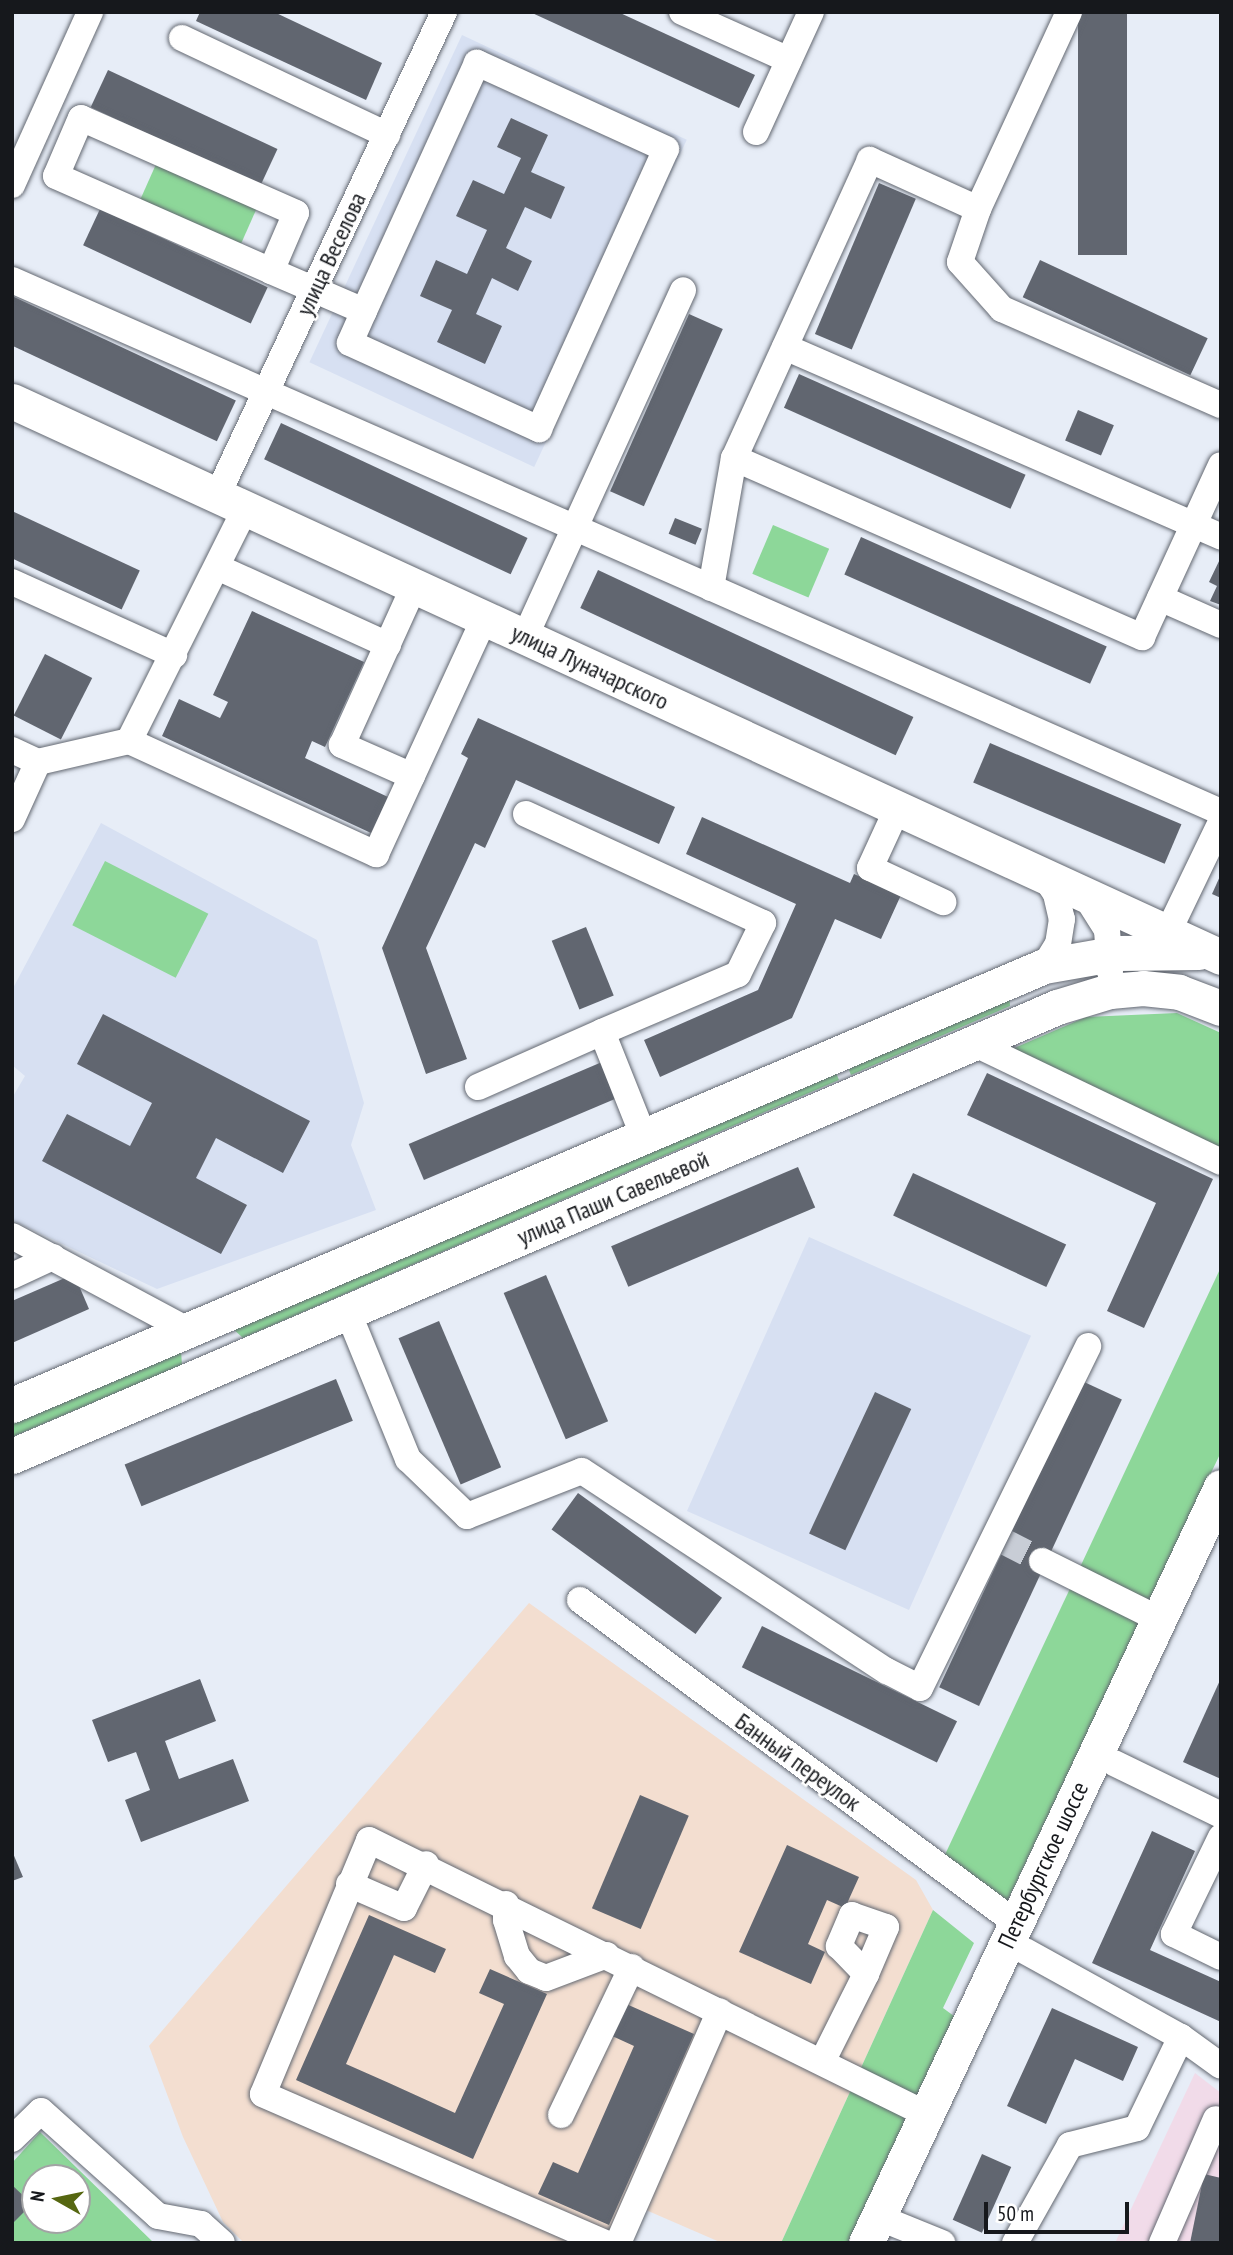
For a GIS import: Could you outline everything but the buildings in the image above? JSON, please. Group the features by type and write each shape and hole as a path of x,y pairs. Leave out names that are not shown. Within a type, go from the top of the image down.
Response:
{"main road":[{"name":"улица Луначарского","path":"12,401 1168,932"},
{"name":"улица Паши Савельевой","path":"1168,932 1217,955"},
{"name":"улица Паши Савельевой","path":"12,1405 1044,966 1112,954 1217,955"},
{"name":"улица Паши Савельевой","path":"12,1456 1057,1007 1102,993 1163,989 1221,1008"},
{"path":"194,1327 221,1366"},
{"name":"Петербургское шоссе","path":"866,2243 935,2118 1020,1937 1159,1619 1221,1487"},
{"name":"Петербургское шоссе","path":"1020,1937 1114,1763 1221,1534"},
{"name":"Петербургское шоссе","path":"891,2233 935,2118"}],"street":[{"path":"12,185 90,12"},
{"name":"улица Веселова","path":"129,741 217,566 231,503 266,392 444,12"},
{"path":"681,12 789,60"},
{"path":"756,132 811,12"},
{"path":"1069,12 978,209 960,262 1002,309 1221,405"},
{"path":"182,38 387,135"},
{"path":"477,63 666,149 539,429 350,343 364,311 477,63"},
{"path":"271,271 296,213 81,118 56,176 271,271 364,311"},
{"path":"712,588 734,458 870,160 978,209"},
{"path":"12,280 1221,812"},
{"path":"525,637 683,290"},
{"path":"785,347 1221,537"},
{"path":"734,458 1142,637 1221,465"},
{"path":"217,566 388,645"},
{"path":"12,582 174,655"},
{"path":"412,776 342,745 414,586"},
{"path":"1160,598 1221,625"},
{"path":"12,750 38,762 129,741 376,854 484,619"},
{"path":"12,819 38,762"},
{"path":"898,807 870,868 943,902"},
{"path":"478,1087 738,974 763,922 526,814"},
{"path":"1168,932 1221,822"},
{"path":"1042,873 1053,888 1062,912 1058,944 1044,966"},
{"path":"1080,891 1102,917 1112,954 1102,993"},
{"path":"602,1032 643,1135"},
{"path":"973,1043 1221,1162"},
{"path":"12,1236 194,1327"},
{"path":"12,1276 53,1257"},
{"path":"348,1312 408,1459 467,1516 582,1471 887,1671 919,1688 999,1539 1088,1346"},
{"path":"1042,1561 1159,1619"},
{"name":"Банный переулок","path":"580,1600 1020,1937 1181,2037 1221,2066"},
{"path":"1114,1763 1221,1815"},
{"path":"1221,1837 1174,1934 1221,1957"},
{"path":"605,2243 262,2094 369,1840 426,1864 935,2118"},
{"path":"349,1884 404,1908 426,1864"},
{"path":"506,1904 506,1920 517,1956 529,1972 546,1978 607,1955"},
{"path":"561,2115 632,1967"},
{"path":"822,2062 866,1974"},
{"path":"618,2243 720,2011"},
{"path":"1015,2243 1070,2146 1137,2128 1181,2037"},
{"path":"12,2139 41,2111 158,2216 201,2224 222,2243"},
{"path":"1162,2243 1219,2116"},
{"path":"891,2233 942,2243"}],"shaded area":[{"path":"462,35 687,140 534,467 309,362"},
{"path":"101,823 317,940 364,1103 351,1145 376,1210 157,1289 12,1220 12,1098 25,1076 12,1065 12,990"},
{"path":"809,1237 1031,1336 909,1610 687,1511"},
{"path":"529,1603 916,1880 933,1910 781,2243 722,2243 639,2207 621,2243 244,2243 223,2222 183,2137 149,2046"},
{"path":"1195,2073 1221,2093 1221,2243 1115,2243"}],"green space":[{"path":"157,162 257,207 240,246 140,201"},
{"path":"773,525 829,549 808,598 752,574"},
{"path":"105,861 208,914 176,978 72,925"},
{"path":"1009,992 1010,1006 851,1075 844,1058"},
{"path":"1177,1013 1221,1033 1221,1149 1005,1052 1086,1017"},
{"path":"832,1063 839,1080 243,1338 232,1328"},
{"path":"1221,1267 1221,1452 1007,1902 942,1861"},
{"path":"181,1351 182,1365 12,1437 12,1417"},
{"path":"933,1910 974,1943 943,2008 958,2019 855,2243 781,2243"},
{"path":"40,2132 73,2164 21,2164 21,2234 91,2234 91,2182 154,2243 12,2243 12,2163"}],"tunnel":[{"path":"1003,1541 1042,1561"}]}
